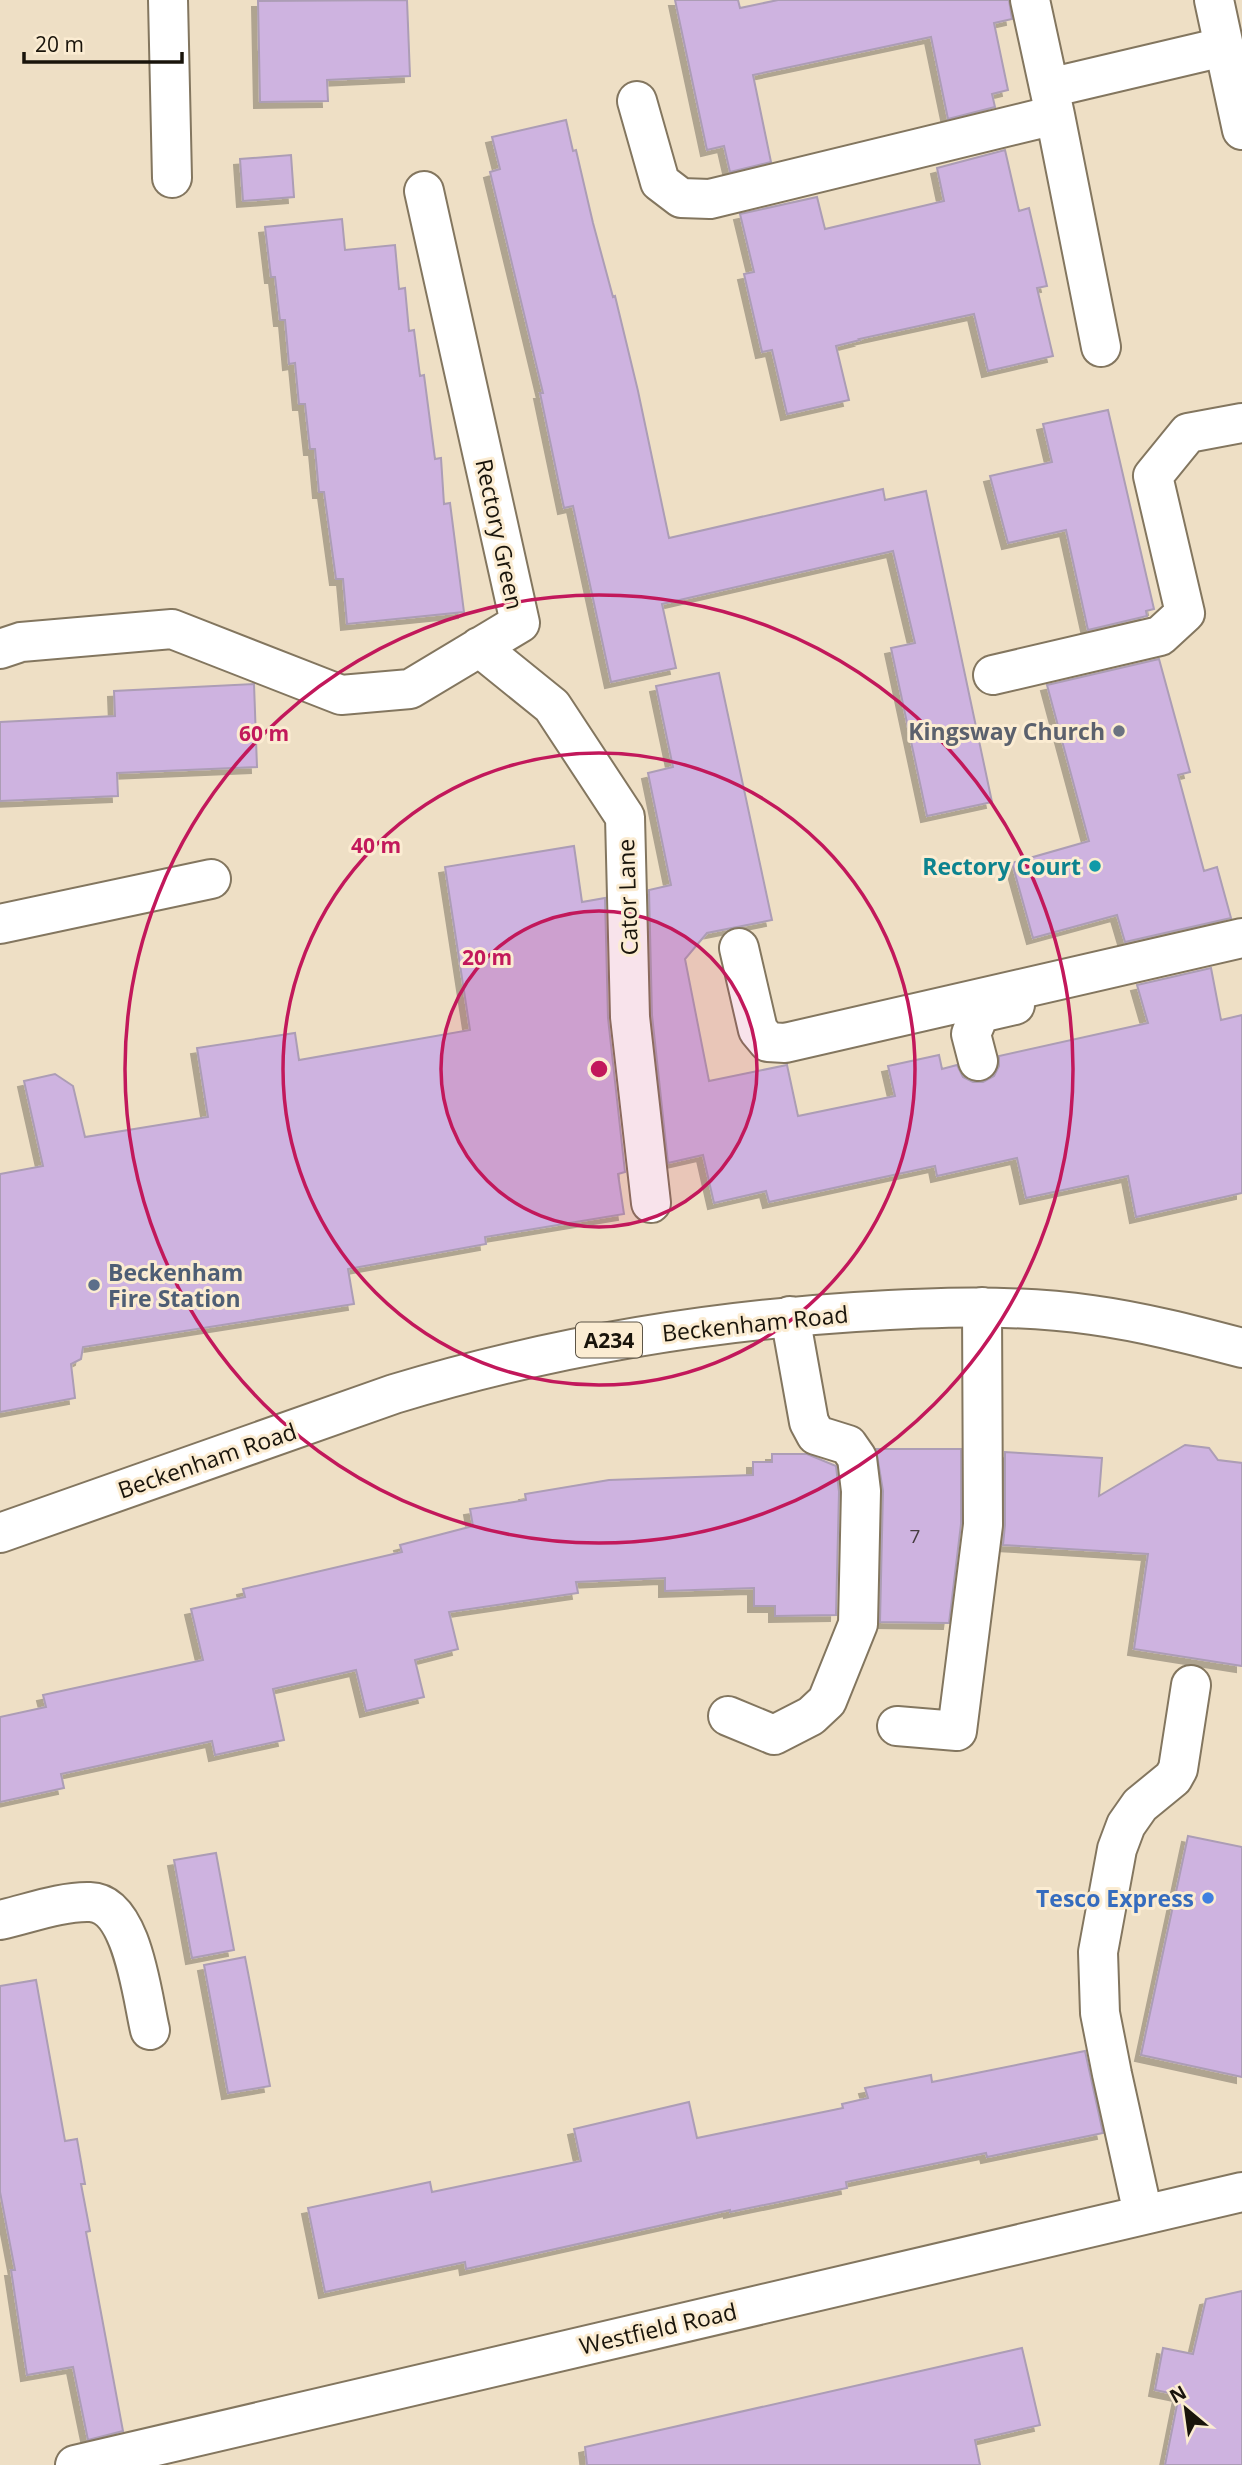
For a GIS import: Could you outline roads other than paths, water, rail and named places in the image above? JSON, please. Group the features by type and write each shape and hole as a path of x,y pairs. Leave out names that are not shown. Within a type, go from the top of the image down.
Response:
{"street":[{"path":"168,0 172,178"},
{"path":"1030,0 1101,346"},
{"path":"1214,0 1242,130"},
{"path":"637,101 660,182 681,198 710,200 1052,101 1223,47"},
{"name":"Rectory Green","path":"0,649 21,642 172,629 341,695 410,689 520,623 424,191"},
{"path":"993,676 1160,636 1185,613 1153,476 1188,433 1242,423"},
{"name":"Cator Lane","path":"479,647 552,706 625,817 631,1017 651,1203"},
{"path":"0,924 211,879"},
{"path":"739,948 758,1030 768,1042 785,1043 1242,938"},
{"path":"978,1061 971,1034 980,1013 1242,953"},
{"name":"Beckenham Road","path":"0,1533 368,1403 458,1375 609,1340 790,1316 928,1307 982,1307 1093,1315 1242,1348"},
{"path":"897,1726 957,1731 983,1525 982,1307"},
{"path":"728,1716 774,1735 810,1716 827,1701 858,1624 861,1491 857,1458 848,1445 816,1435 809,1422 790,1316"},
{"path":"1143,2214 1100,2013 1098,1952 1117,1849 1126,1825 1140,1805 1173,1778 1178,1769 1191,1685"},
{"path":"0,1920 76,1903 93,1902 109,1908 120,1920 128,1938 150,2030"},
{"name":"Westfield Road","path":"75,2465 1242,2192"}],"place":[{"name":"Kingsway Church","path":"1119,731"},
{"name":"Rectory Court","path":"1095,866"},
{"name":"Beckenham Fire Station","path":"94,1285"},
{"name":"Tesco Express","path":"1208,1898"}]}
